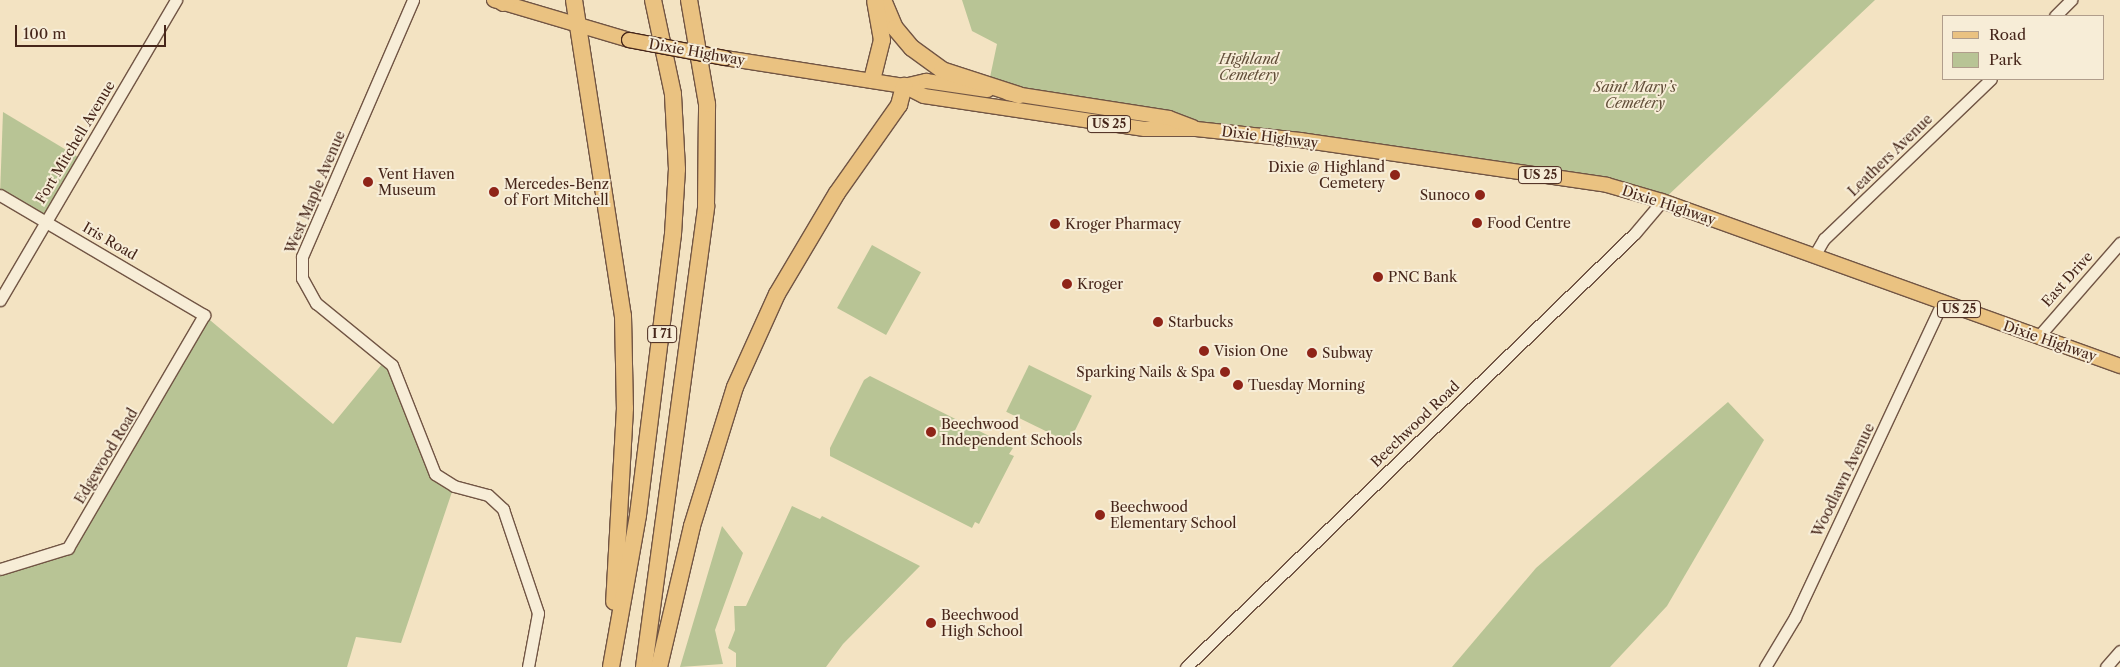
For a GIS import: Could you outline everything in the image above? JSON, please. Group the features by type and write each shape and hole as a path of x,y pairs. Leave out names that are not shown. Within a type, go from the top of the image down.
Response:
{"highway":[{"path":"574,0 581,27 614,245 625,358 610,667"},
{"name":"I 71","path":"610,667 638,515 673,234 677,169 673,94 653,0"},
{"name":"I 71","path":"644,667 706,206 710,140 705,79 689,0"},
{"path":"872,80 882,40 874,0"},
{"path":"883,0 895,28 942,70 1019,95"},
{"path":"659,667 692,526 735,387 777,294 836,193 899,105 904,86"}],"main road":[{"name":"Dixie Highway","path":"501,1 581,27 629,40 725,58 904,86 924,96 1145,129 1196,129 1571,179 1662,201 2120,366"},
{"name":"Dixie Highway","path":"904,86 926,81 1169,118 1196,129"}],"street":[{"name":"Fort Mitchell Avenue","path":"0,300 176,0"},
{"name":"West Maple Avenue","path":"413,0 302,257 302,278 316,303 392,365 435,474 454,486 488,495 503,509 538,613 528,667"},
{"path":"2056,15 2071,0"},
{"name":"Leathers Avenue","path":"1814,256 1824,239 1990,80"},
{"name":"Iris Road","path":"0,195 204,315"},
{"name":"Beechwood Road","path":"1186,667 1635,233 1662,201"},
{"name":"East Drive","path":"2038,337 2120,244"},
{"name":"Woodlawn Avenue","path":"1765,667 1795,617 1942,303"},
{"name":"Edgewood Road","path":"0,569 68,548 204,315"},
{"path":"2106,667 2120,650"}],"green space":[{"name":"Saint Mary’s Cemetery","path":"962,0 1875,0 1662,201 1633,191 1196,129 989,82 997,44 972,31"},
{"path":"3,112 83,160 46,222 0,195"},
{"path":"872,245 921,272 886,335 837,308"},
{"path":"204,315 333,424 387,358 423,453 454,486 401,643 356,637 347,667 0,667 0,569 63,553"},
{"path":"1029,365 1092,396 1069,442 1006,412"},
{"path":"870,376 1013,448 1009,454 1014,456 979,524 975,522 972,528 830,456 830,448 864,380"},
{"path":"1728,402 1764,440 1667,606 1610,667 1452,667 1536,568"},
{"path":"792,506 820,519 822,516 920,566 843,644 826,667 736,667 736,653 728,648 735,630 734,606 746,606"},
{"path":"722,526 743,553 715,630 723,664 680,667"}],"place":[{"name":"Dixie @ Highland Cemetery","path":"1395,175"},
{"name":"Vent Haven Museum","path":"368,182"},
{"name":"Mercedes-Benz of Fort Mitchell","path":"494,192"},
{"name":"Sunoco","path":"1480,195"},
{"name":"Food Centre","path":"1477,223"},
{"name":"Kroger Pharmacy","path":"1055,224"},
{"name":"PNC Bank","path":"1378,277"},
{"name":"Kroger","path":"1067,284"},
{"name":"Starbucks","path":"1158,322"},
{"name":"Vision One","path":"1204,351"},
{"name":"Subway","path":"1312,353"},
{"name":"Sparking Nails & Spa","path":"1225,372"},
{"name":"Tuesday Morning","path":"1238,385"},
{"name":"Beechwood Independent Schools","path":"931,432"},
{"name":"Beechwood Elementary School","path":"1100,515"},
{"name":"Beechwood High School","path":"931,623"}],"park label":[{"name":"Highland Cemetery","path":"1249,68"}]}
